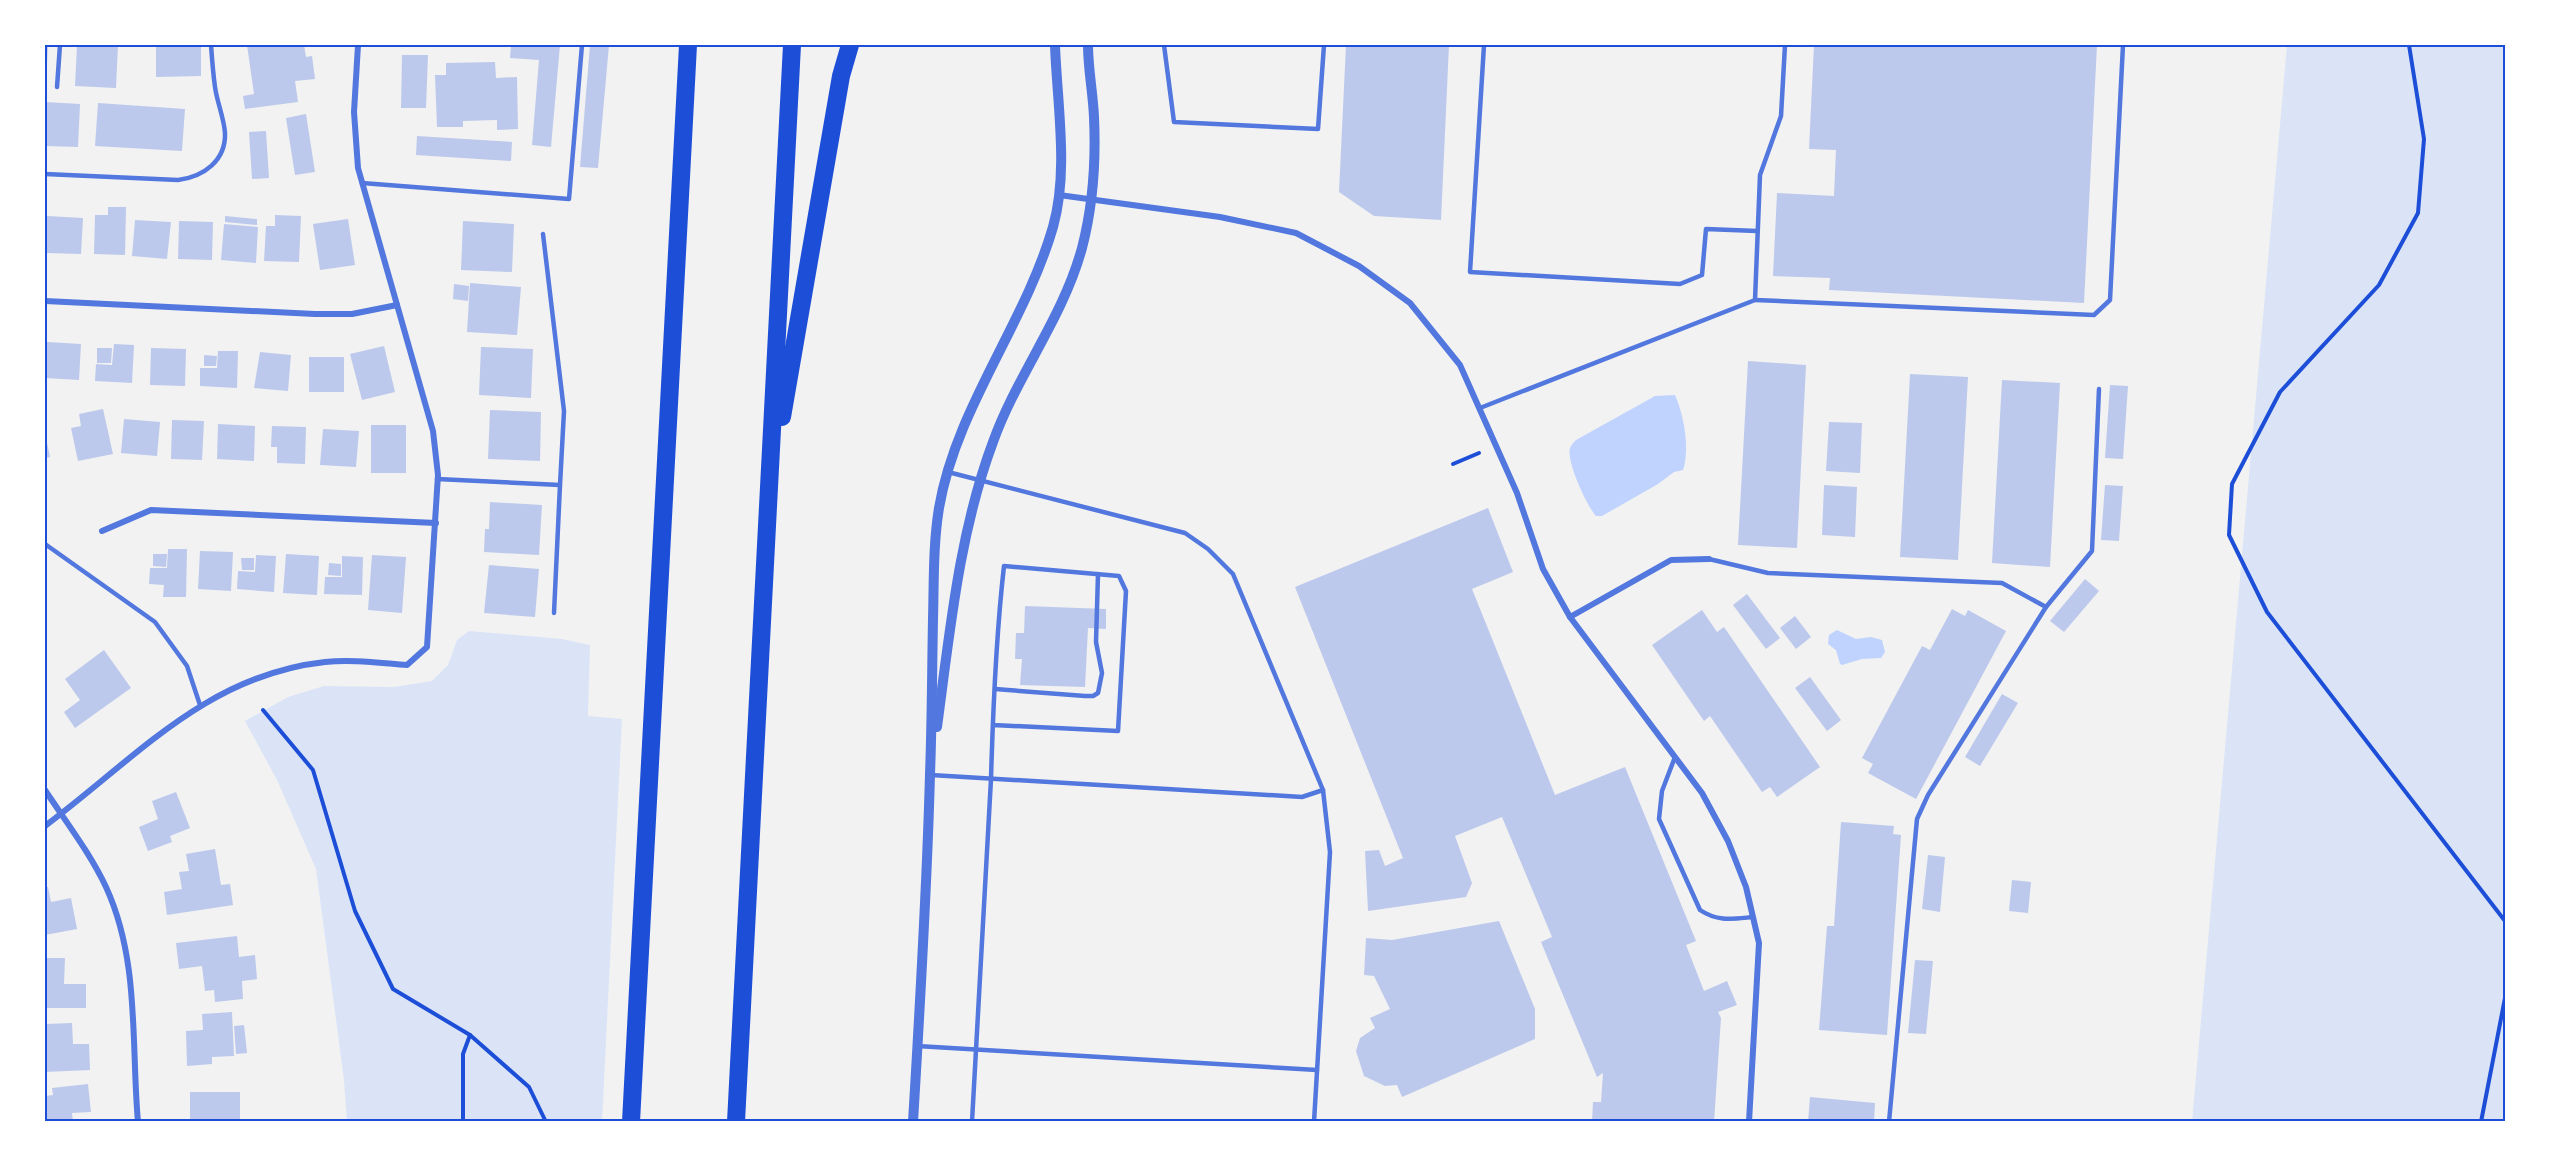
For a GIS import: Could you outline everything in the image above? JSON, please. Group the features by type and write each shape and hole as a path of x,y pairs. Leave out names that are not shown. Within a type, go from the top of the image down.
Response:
{"highway":[{"path":"676,45 682,159"},
{"path":"631,1122 688,45"},
{"path":"736,1122 792,45"},
{"path":"768,498 837,99 850,45"}],"street":[{"path":"45,826 183,716 244,682 282,670 325,662 357,661 407,665 427,647 436,523 437,479 433,431 358,168 354,112 358,45"},
{"path":"913,1122 930,775 934,552 940,507 948,472 963,430 1029,291 1053,227 1059,195 1060,166 1055,45"},
{"path":"930,775 960,561 979,481 993,440 1012,398 1060,310 1082,248 1095,167 1094,116 1088,45"},
{"path":"1059,195 1220,217 1296,233 1359,266 1410,303 1460,365 1516,493 1543,569 1570,617 1702,793 1728,841 1746,887 1760,943 1749,1122"},
{"path":"45,301 324,314 352,314 397,305"},
{"path":"102,531 151,510 436,523"},
{"path":"1570,617 1671,560 1709,559"},
{"path":"45,790 106,887 122,929 130,973 138,1122"}],"lane":[{"path":"57,87 60,45"},
{"path":"45,174 178,180 193,179 207,171 221,154 225,134 214,86 211,45"},
{"path":"362,183 569,199 582,45"},
{"path":"1164,45 1174,122 1318,129 1324,45"},
{"path":"1484,45 1470,272 1680,284 1702,275 1706,229 1757,231"},
{"path":"1755,300 1760,175 1780,116 1785,45"},
{"path":"1480,408 1755,300 2094,315 2110,300 2122,45"},
{"path":"543,234 564,411 554,613"},
{"path":"1889,1122 1917,819 1928,795 2046,607 2092,551 2099,389"},
{"path":"948,472 1185,533 1208,549 1233,574 1323,790 1330,852 1314,1122"},
{"path":"437,479 560,485"},
{"path":"45,544 155,622 187,666 201,705"},
{"path":"1709,559 1768,573 2002,582 2046,607"},
{"path":"972,1122 994,689 1004,566 1119,576 1126,591 1118,731 993,725"},
{"path":"994,689 1085,696 1098,693 1101,673 1096,642 1098,574"},
{"path":"1675,757 1662,791 1659,819 1700,909 1712,918 1730,920 1753,917"},
{"path":"930,775 1302,797 1323,790"},
{"path":"917,1046 1317,1070"}],"path":[{"path":"2409,45 2424,139 2418,213 2379,285 2280,392 2232,484 2229,535 2267,612 2505,921"},
{"path":"1453,464 1479,453"},
{"path":"263,710 313,770 355,911 393,989 470,1035 530,1087 546,1122"},
{"path":"2481,1122 2505,998"},
{"path":"463,1122 463,1054 470,1035"}],"shaded area":[{"path":"2287,45 2505,45 2505,1122 2192,1122"},
{"path":"469,631 562,639 590,645 588,716 622,719 602,1122 347,1122 344,1080 316,869 277,780 245,721 288,697 324,686 394,687 432,681 448,665 457,640"}],"water":[{"path":"1675,395 1685,432 1686,452 1683,470 1674,472 1658,484 1602,516 1596,516 1574,473 1570,454 1571,446 1576,440 1655,396"},
{"path":"1837,630 1856,639 1871,637 1882,640 1885,652 1881,658 1862,659 1842,665 1836,650 1828,644 1829,635"}],"building":[{"path":"45,45 48,45 47,64 45,64"},
{"path":"77,45 118,45 116,88 75,86"},
{"path":"156,45 201,45 201,76 156,77"},
{"path":"247,45 304,45 306,57 312,56 315,79 295,81 298,102 245,109 243,96 254,94"},
{"path":"511,45 560,45 551,147 532,145 539,60 510,58"},
{"path":"590,45 609,45 598,168 580,167"},
{"path":"1346,45 1449,45 1441,220 1374,216 1339,192"},
{"path":"1814,45 2097,45 2084,303 1829,290 1830,278 1773,276 1777,193 1834,196 1836,150 1809,149"},
{"path":"402,55 428,55 426,108 401,108"},
{"path":"495,62 496,78 517,77 518,129 497,130 497,120 463,121 463,127 437,127 435,75 446,75 446,63"},
{"path":"45,102 80,104 78,147 45,146"},
{"path":"98,103 185,109 182,151 95,146"},
{"path":"306,114 315,172 295,175 286,118"},
{"path":"266,131 269,178 252,179 249,132"},
{"path":"417,136 512,142 511,161 416,155"},
{"path":"108,207 126,207 125,255 94,254 95,215 108,215"},
{"path":"275,215 301,216 299,262 264,261 266,226 275,226"},
{"path":"47,216 83,218 81,254 46,253"},
{"path":"225,216 257,219 257,225 225,222"},
{"path":"348,219 355,265 320,270 313,224"},
{"path":"135,220 171,222 167,259 132,256"},
{"path":"179,221 213,222 212,260 178,259"},
{"path":"463,221 514,224 512,272 461,270"},
{"path":"224,224 258,227 256,263 221,260"},
{"path":"470,283 521,287 517,335 467,332"},
{"path":"454,284 469,286 468,301 453,299"},
{"path":"47,342 81,344 79,380 45,378"},
{"path":"114,344 134,345 132,383 95,381 96,364 112,365"},
{"path":"384,346 395,392 362,400 350,354"},
{"path":"481,347 533,349 531,398 479,395"},
{"path":"97,348 112,348 111,363 97,363"},
{"path":"151,348 186,349 185,386 150,385"},
{"path":"218,351 238,351 237,388 200,386 200,368 217,368"},
{"path":"260,352 291,355 288,391 254,388"},
{"path":"204,355 217,356 216,366 204,366"},
{"path":"309,357 344,357 344,392 309,392"},
{"path":"1748,361 1806,365 1797,548 1738,545"},
{"path":"1910,374 1968,377 1958,560 1900,557"},
{"path":"2002,380 2060,383 2050,567 1992,563"},
{"path":"2110,385 2128,386 2123,459 2105,458"},
{"path":"103,409 113,454 78,461 71,428 81,426 79,414"},
{"path":"490,410 541,412 540,461 488,459"},
{"path":"124,419 160,422 157,456 121,453"},
{"path":"172,420 204,421 202,460 171,459"},
{"path":"1829,422 1862,423 1860,473 1826,471"},
{"path":"218,424 255,426 254,461 217,459"},
{"path":"371,425 406,425 406,473 371,473"},
{"path":"272,426 306,427 305,464 277,463 277,447 271,447"},
{"path":"323,429 359,431 356,467 320,465"},
{"path":"45,433 50,457 45,458"},
{"path":"1824,485 1857,487 1855,537 1822,535"},
{"path":"2105,485 2123,486 2119,541 2101,540"},
{"path":"490,502 542,505 539,555 484,552 485,529 489,529"},
{"path":"1488,508 1513,572 1472,589 1555,795 1625,767 1696,941 1686,945 1704,991 1727,981 1737,1005 1718,1012 1721,1018 1714,1122 1592,1122 1593,1102 1601,1102 1603,1073 1597,1077 1541,942 1552,937 1502,817 1455,836 1472,883 1466,897 1368,911 1365,851 1379,850 1385,866 1403,858 1295,587"},
{"path":"168,549 187,549 186,597 163,597 164,585 149,584 150,568 167,568"},
{"path":"200,551 233,552 231,591 198,589"},
{"path":"153,554 167,554 166,567 153,566"},
{"path":"286,554 319,556 317,595 283,593"},
{"path":"256,555 276,556 274,592 237,589 238,571 255,572"},
{"path":"372,555 406,557 402,613 368,610"},
{"path":"342,556 363,557 362,595 324,594 325,577 342,577"},
{"path":"241,558 254,558 254,570 242,570"},
{"path":"329,563 341,564 341,576 328,575"},
{"path":"489,565 539,569 535,617 484,613"},
{"path":"2085,579 2099,591 2064,632 2050,621"},
{"path":"1747,594 1780,638 1766,649 1733,605"},
{"path":"1025,606 1106,609 1106,629 1088,628 1085,687 1020,685 1022,659 1015,659 1016,633 1024,633"},
{"path":"1952,609 1965,616 1968,610 2006,631 1916,799 1868,773 1873,764 1862,758 1922,646 1930,650"},
{"path":"1702,610 1717,632 1724,627 1820,767 1777,797 1770,787 1762,792 1710,716 1704,721 1652,645"},
{"path":"1795,616 1811,637 1796,649 1780,628"},
{"path":"104,650 131,688 75,728 64,712 80,700 65,679"},
{"path":"1810,677 1841,720 1827,731 1795,688"},
{"path":"2002,694 2018,703 1980,766 1965,757"},
{"path":"176,792 190,828 170,836 172,842 148,851 139,827 158,819 152,801"},
{"path":"1841,822 1894,826 1893,834 1901,835 1887,1035 1819,1030 1827,926 1834,926"},
{"path":"215,849 221,885 230,884 233,905 167,915 164,892 182,889 179,872 189,871 186,854"},
{"path":"1928,855 1945,857 1940,912 1922,909"},
{"path":"2012,880 2031,882 2028,913 2009,911"},
{"path":"45,887 48,887 51,902 71,898 77,929 45,935"},
{"path":"1499,921 1535,1009 1535,1039 1402,1097 1397,1085 1385,1086 1364,1076 1356,1051 1360,1038 1375,1028 1370,1018 1390,1009 1374,976 1364,975 1366,938 1392,940"},
{"path":"237,936 239,957 255,955 257,979 242,981 243,999 215,1002 214,990 205,991 202,966 179,969 176,943"},
{"path":"45,958 65,958 64,984 86,984 86,1008 45,1008"},
{"path":"1915,960 1933,961 1926,1034 1908,1033"},
{"path":"232,1012 234,1056 212,1057 212,1064 187,1066 186,1031 203,1030 202,1014"},
{"path":"72,1023 73,1044 89,1044 90,1070 45,1072 45,1024"},
{"path":"244,1025 247,1053 236,1054 234,1026"},
{"path":"88,1084 91,1112 72,1113 73,1122 45,1122 45,1096 53,1095 52,1088"},
{"path":"190,1092 240,1092 240,1122 190,1122"},
{"path":"1810,1097 1875,1103 1874,1122 1808,1122"}]}
